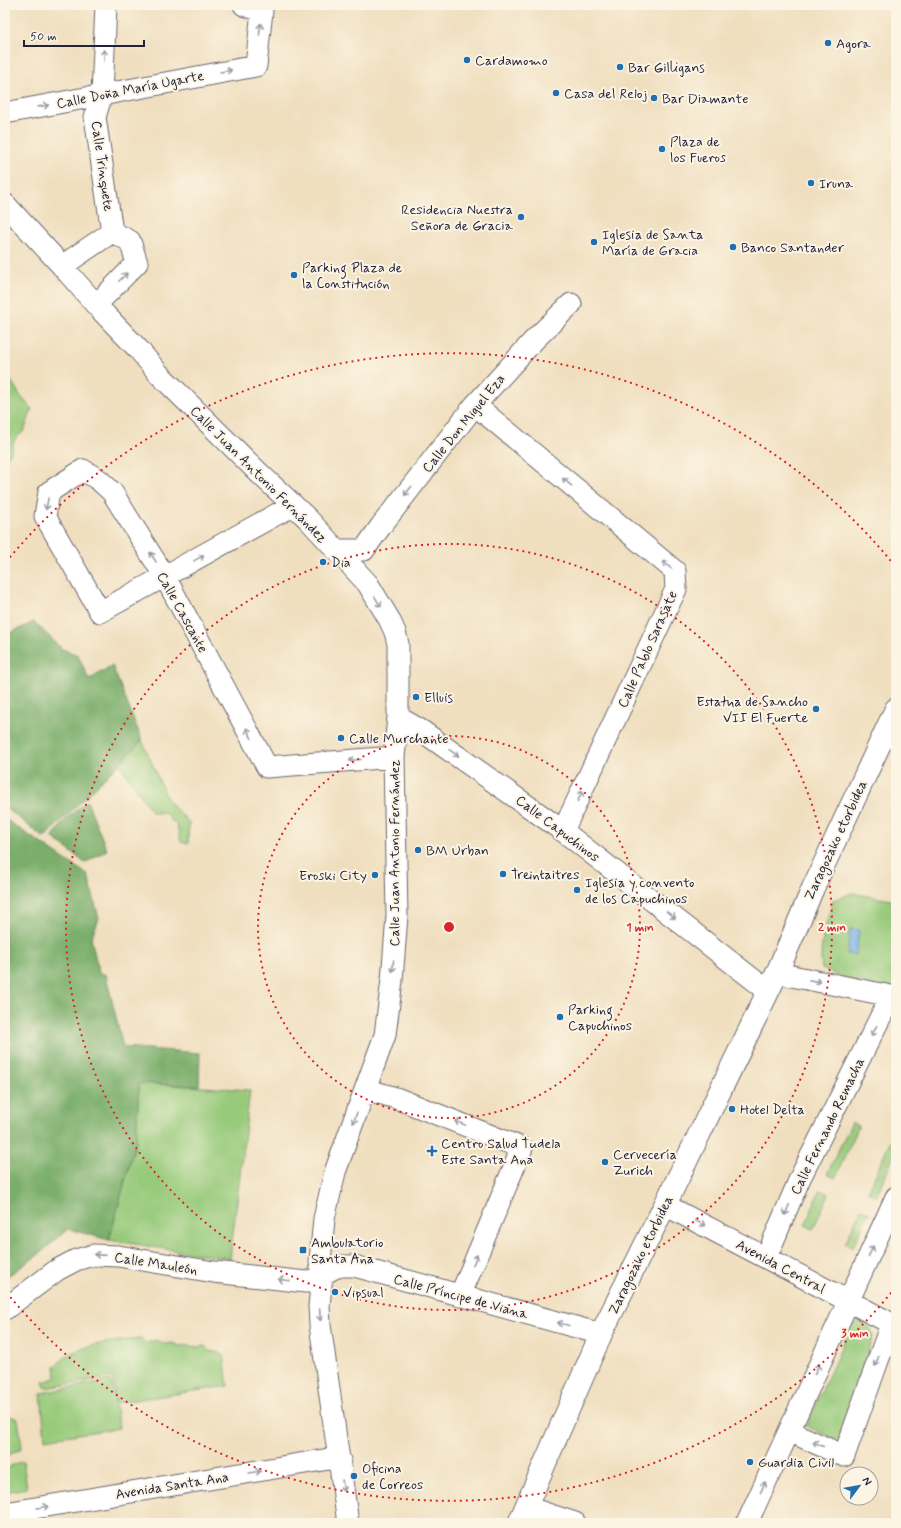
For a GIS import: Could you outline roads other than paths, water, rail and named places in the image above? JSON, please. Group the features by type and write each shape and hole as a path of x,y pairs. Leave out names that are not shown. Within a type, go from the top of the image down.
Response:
{"main road":[{"name":"Zaragozako etorbidea","path":"523,1515 601,1334 773,982 813,888 896,709"}],"street":[{"name":"Calle Trinquete","path":"106,5 102,94 95,117 112,232"},
{"name":"Calle Doña María Ugarte","path":"5,113 256,66 262,11 244,5"},
{"name":"Calle Juan Antonio Fernández","path":"5,204 96,305 139,350 159,374 307,518 368,584 395,632 398,644 398,717 394,757 397,916 386,1035 335,1172 324,1220 320,1260 322,1276 319,1306 320,1325 348,1523"},
{"path":"62,266 112,232 130,241 137,263 96,305"},
{"name":"Calle Don Miguel Eza","path":"364,550 475,405 535,339 571,304"},
{"name":"Calle Pablo Sarasate","path":"475,405 674,571 676,589 563,831"},
{"name":"Calle Cascante","path":"165,577 100,612 45,516 49,492 83,470 99,480 112,492 165,577 267,767 394,757"},
{"path":"165,577 294,506"},
{"path":"336,550 364,550 369,579 368,584"},
{"name":"Calle Capuchinos","path":"398,717 422,731 773,982"},
{"path":"773,982 894,996"},
{"name":"Calle Fernando Remacha","path":"766,1258 800,1178 894,996"},
{"path":"364,1094 379,1093 396,1098 522,1148 460,1296"},
{"path":"747,1523 896,1197"},
{"name":"Avenida Central","path":"665,1205 893,1325"},
{"name":"Calle Mauleón","path":"5,1309 57,1270 76,1260 93,1255 118,1256 214,1272 293,1281 306,1282 315,1280 322,1276"},
{"name":"Calle Príncipe de Viana","path":"322,1276 332,1269 341,1266 354,1266 601,1334"},
{"path":"789,1431 844,1456 893,1325"},
{"name":"Avenida Santa Ana","path":"5,1513 329,1459 340,1460"},
{"path":"523,1515 574,1523"}],"water":[{"path":"850,929 859,930 856,955 847,954"}],"place":[{"name":"Agora","path":"828,43"},
{"name":"Cardamomo","path":"467,60"},
{"name":"Bar Gilligans","path":"620,67"},
{"name":"Casa del Reloj","path":"556,93"},
{"name":"Bar Diamante","path":"654,98"},
{"name":"Plaza de los Fueros","path":"662,149"},
{"name":"Iruna","path":"811,183"},
{"name":"Residencia Nuestra Señora de Gracia","path":"521,217"},
{"name":"Iglesia de Santa María de Gracia","path":"594,242"},
{"name":"Banco Santander","path":"733,247"},
{"name":"Parking Plaza de la Constitución","path":"294,275"},
{"name":"Dia","path":"323,562"},
{"name":"Elluis","path":"416,697"},
{"name":"Estatua de Sancho VII El Fuerte","path":"816,709"},
{"name":"Calle Murchante","path":"341,738"},
{"name":"BM Urban","path":"418,850"},
{"name":"Treintaitres","path":"503,874"},
{"name":"Eroski City","path":"375,875"},
{"name":"Iglesia y convento de los Capuchinos","path":"577,890"},
{"name":"Parking Capuchinos","path":"560,1017"},
{"name":"Hotel Delta","path":"732,1109"},
{"name":"Centro Salud Tudela Este Santa Ana","path":"432,1151"},
{"name":"Cervecería Zurich","path":"605,1162"},
{"name":"Ambulatorio Santa Ana","path":"303,1250"},
{"name":"Vipsual","path":"335,1292"},
{"name":"Guardia Civil","path":"750,1462"},
{"name":"Oficina de Correos","path":"354,1476"}]}
